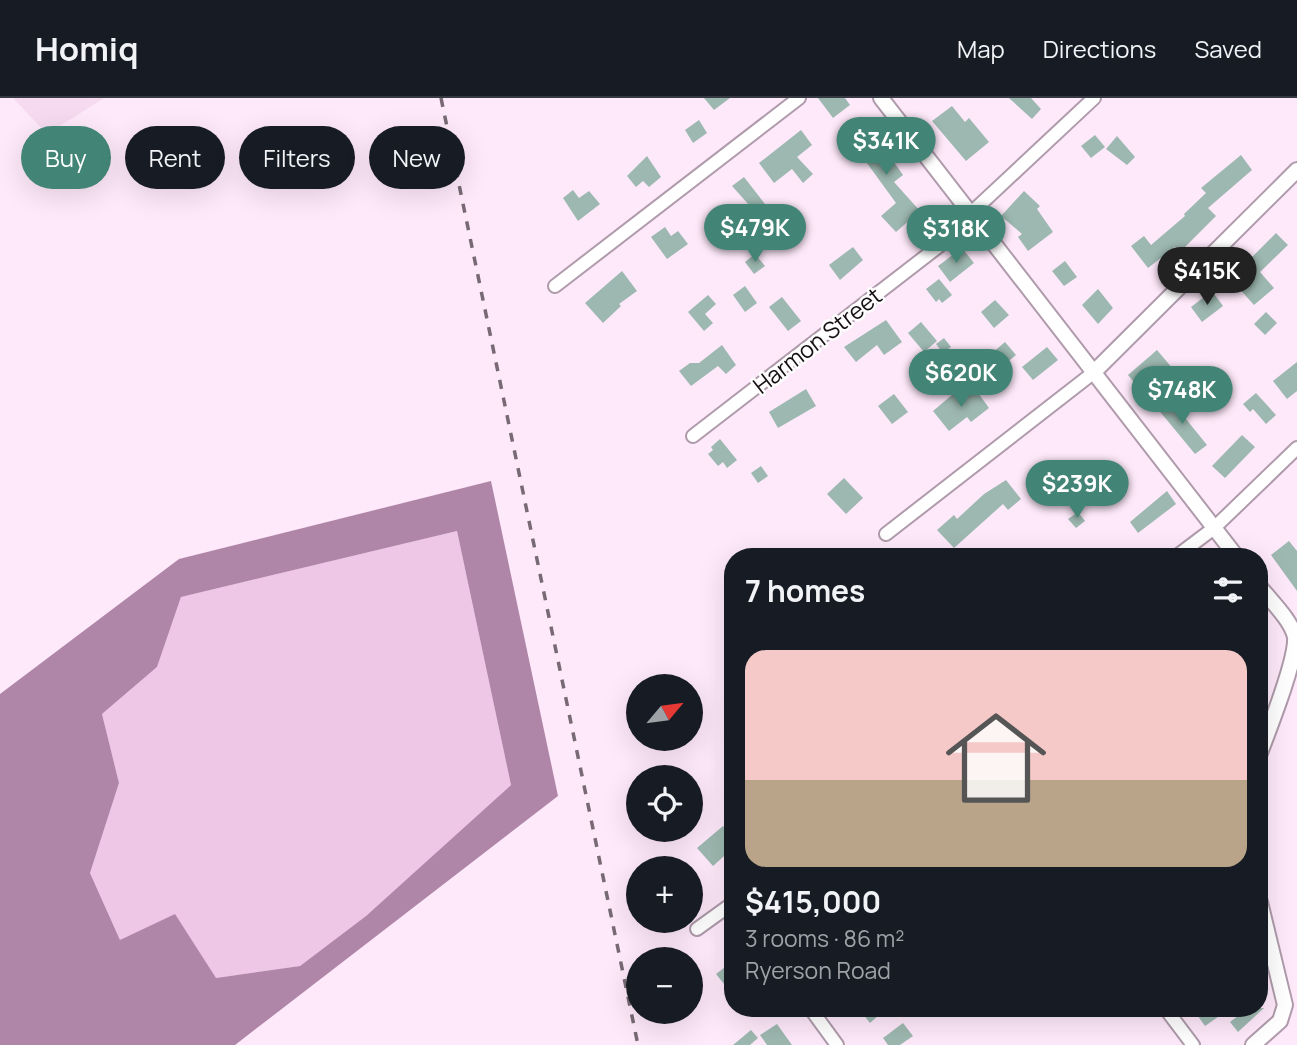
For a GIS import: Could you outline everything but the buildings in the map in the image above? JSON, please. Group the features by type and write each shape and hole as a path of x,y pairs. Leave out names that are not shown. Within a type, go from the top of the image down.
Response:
{"street":[{"path":"555,286 799,98"},
{"path":"881,98 1230,548"},
{"name":"Harmon Street","path":"692,436 972,216 1094,98"},
{"path":"886,534 1093,373 1297,170"},
{"path":"1187,548 1214,527 1297,448"},
{"path":"1268,598 1295,633 1295,654 1268,730"},
{"path":"703,925 724,910"},
{"path":"1253,1045 1280,1021 1285,1004 1268,935"},
{"path":"817,1017 837,1045"},
{"path":"1172,1017 1193,1045"}],"shaded area":[{"path":"13,98 104,98 60,126 39,126"},
{"path":"491,481 558,796 235,1045 0,1045 0,694 179,559","holes":["457,531 511,785 366,916 300,966 216,978 175,914 120,940 90,873 119,783 102,714 157,667 181,597"]},
{"path":"457,531 511,785 366,916 300,966 216,978 120,940 90,873 119,783 102,714 157,667 181,597"}],"railway":[{"path":"441,98 638,1045"}]}
